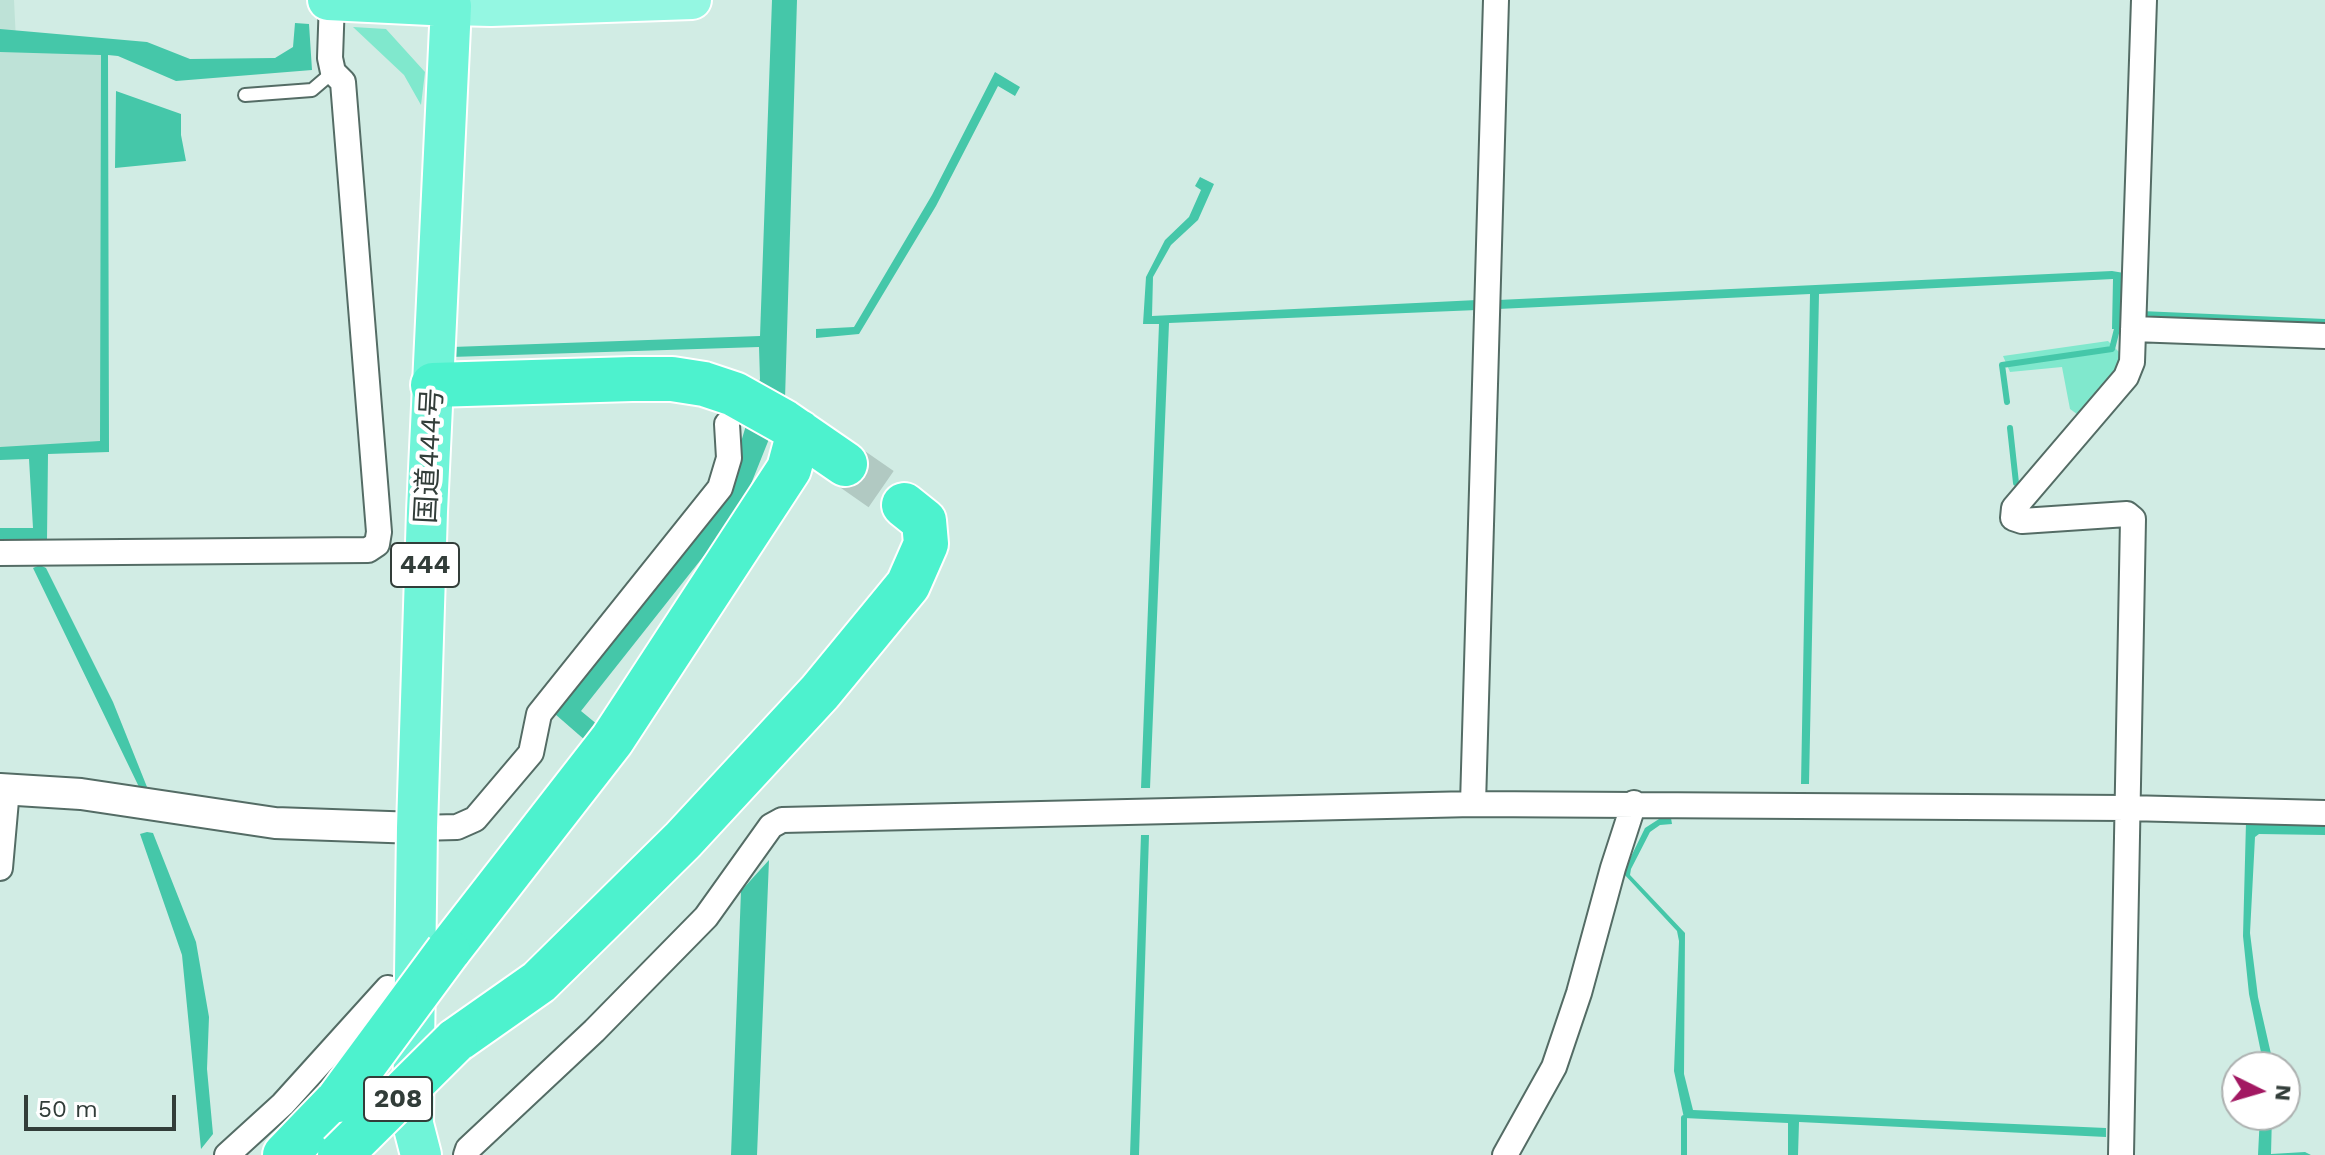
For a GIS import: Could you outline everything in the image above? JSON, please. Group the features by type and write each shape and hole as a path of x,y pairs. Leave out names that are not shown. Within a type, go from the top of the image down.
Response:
{"highway":[{"path":"330,0 451,3"},
{"name":"国道444号","path":"417,1139 417,828 451,3"},
{"path":"433,385 672,379 704,384 734,394 799,432 845,464"},
{"name":"208","path":"285,1155 338,1100 448,951 612,740 789,469 799,432"},
{"name":"208","path":"340,1155 455,1041 539,982 683,840 820,692 908,585 926,544 924,521 904,505"}],"main road":[{"path":"451,3 692,0"}],"street":[{"path":"0,553 368,550 377,544 379,532 343,82 333,72 330,58 330,0"},
{"path":"1473,804 1496,0"},
{"path":"2121,1155 2133,519 2127,514 2022,521 2013,518 2014,508 2126,377 2132,362 2144,0"},
{"path":"2133,329 2325,336"},
{"path":"0,868 3,789 81,794 275,823 417,828 457,827 475,819 531,753 539,714 720,488 729,458 727,424"},
{"path":"1505,1155 1554,1067 1579,993 1634,803"},
{"path":"466,1155 468,1149 594,1031 706,917 771,826 782,820 1634,803 2325,813"},
{"path":"227,1155 283,1104 388,988"}],"lane":[{"path":"245,95 312,90 333,72"}],"shaded area":[{"path":"0,0 14,0 16,41 104,47 105,447 0,453"},
{"path":"772,0 797,0 785,399 741,509 581,711 598,725 586,741 555,714 725,495 760,379 759,347 451,357 452,347 760,336"},
{"path":"295,23 309,24 312,70 176,81 118,56 108,55 109,452 48,454 47,539 39,542 0,542 0,528 33,528 29,459 0,460 0,447 100,441 101,55 0,52 0,29 147,42 190,59 275,58 293,47"},
{"path":"353,27 386,29 425,72 421,105 404,75"},
{"path":"995,72 1020,87 1015,96 998,86 936,206 859,334 816,338 816,329 854,327 932,195"},
{"path":"116,91 181,114 186,161 115,168"},
{"path":"1200,177 1214,184 1198,220 1171,245 1153,277 1152,316 1477,300 1477,310 1169,323 1150,788 1141,788 1159,324 1143,324 1146,277 1165,240 1189,217 1201,190 1195,186"},
{"path":"2112,271 2124,273 2122,329 2112,329 2113,279 1819,294 1809,784 1801,784 1810,294 1498,309 1498,300"},
{"path":"2141,311 2325,319 2325,326 2140,318"},
{"path":"2108,341 2124,357 2081,417 2070,409 2062,367 2010,372 2003,356"},
{"path":"40,565 46,568 113,702 147,787 139,787 33,568"},
{"path":"1671,818 1672,824 1660,825 1650,832 1630,875 1685,933 1684,1074 1693,1110 2106,1128 2106,1137 1799,1122 1798,1155 1788,1155 1788,1123 1684,1118 1674,1071 1677,931 1623,873 1645,828 1659,819"},
{"path":"2246,822 2325,823 2325,835 2259,834 2255,837 2250,933 2258,997 2270,1051 2261,1051 2249,994 2243,936"},
{"path":"153,833 196,942 209,1017 207,1069 213,1134 201,1149 182,955 140,834"},
{"path":"1141,835 1149,835 1139,1155 1130,1155"},
{"path":"769,860 757,1155 731,1155 741,891"},
{"path":"2259,1131 2272,1131 2271,1154 2305,1152 2311,1155 2258,1155"}],"waterway":[{"path":"2007,402 2002,365 2112,349 2117,329"},
{"path":"2010,428 2016,483"},
{"path":"1684,1118 1684,1155"}],"tunnel":[{"path":"845,464 904,505"}]}
